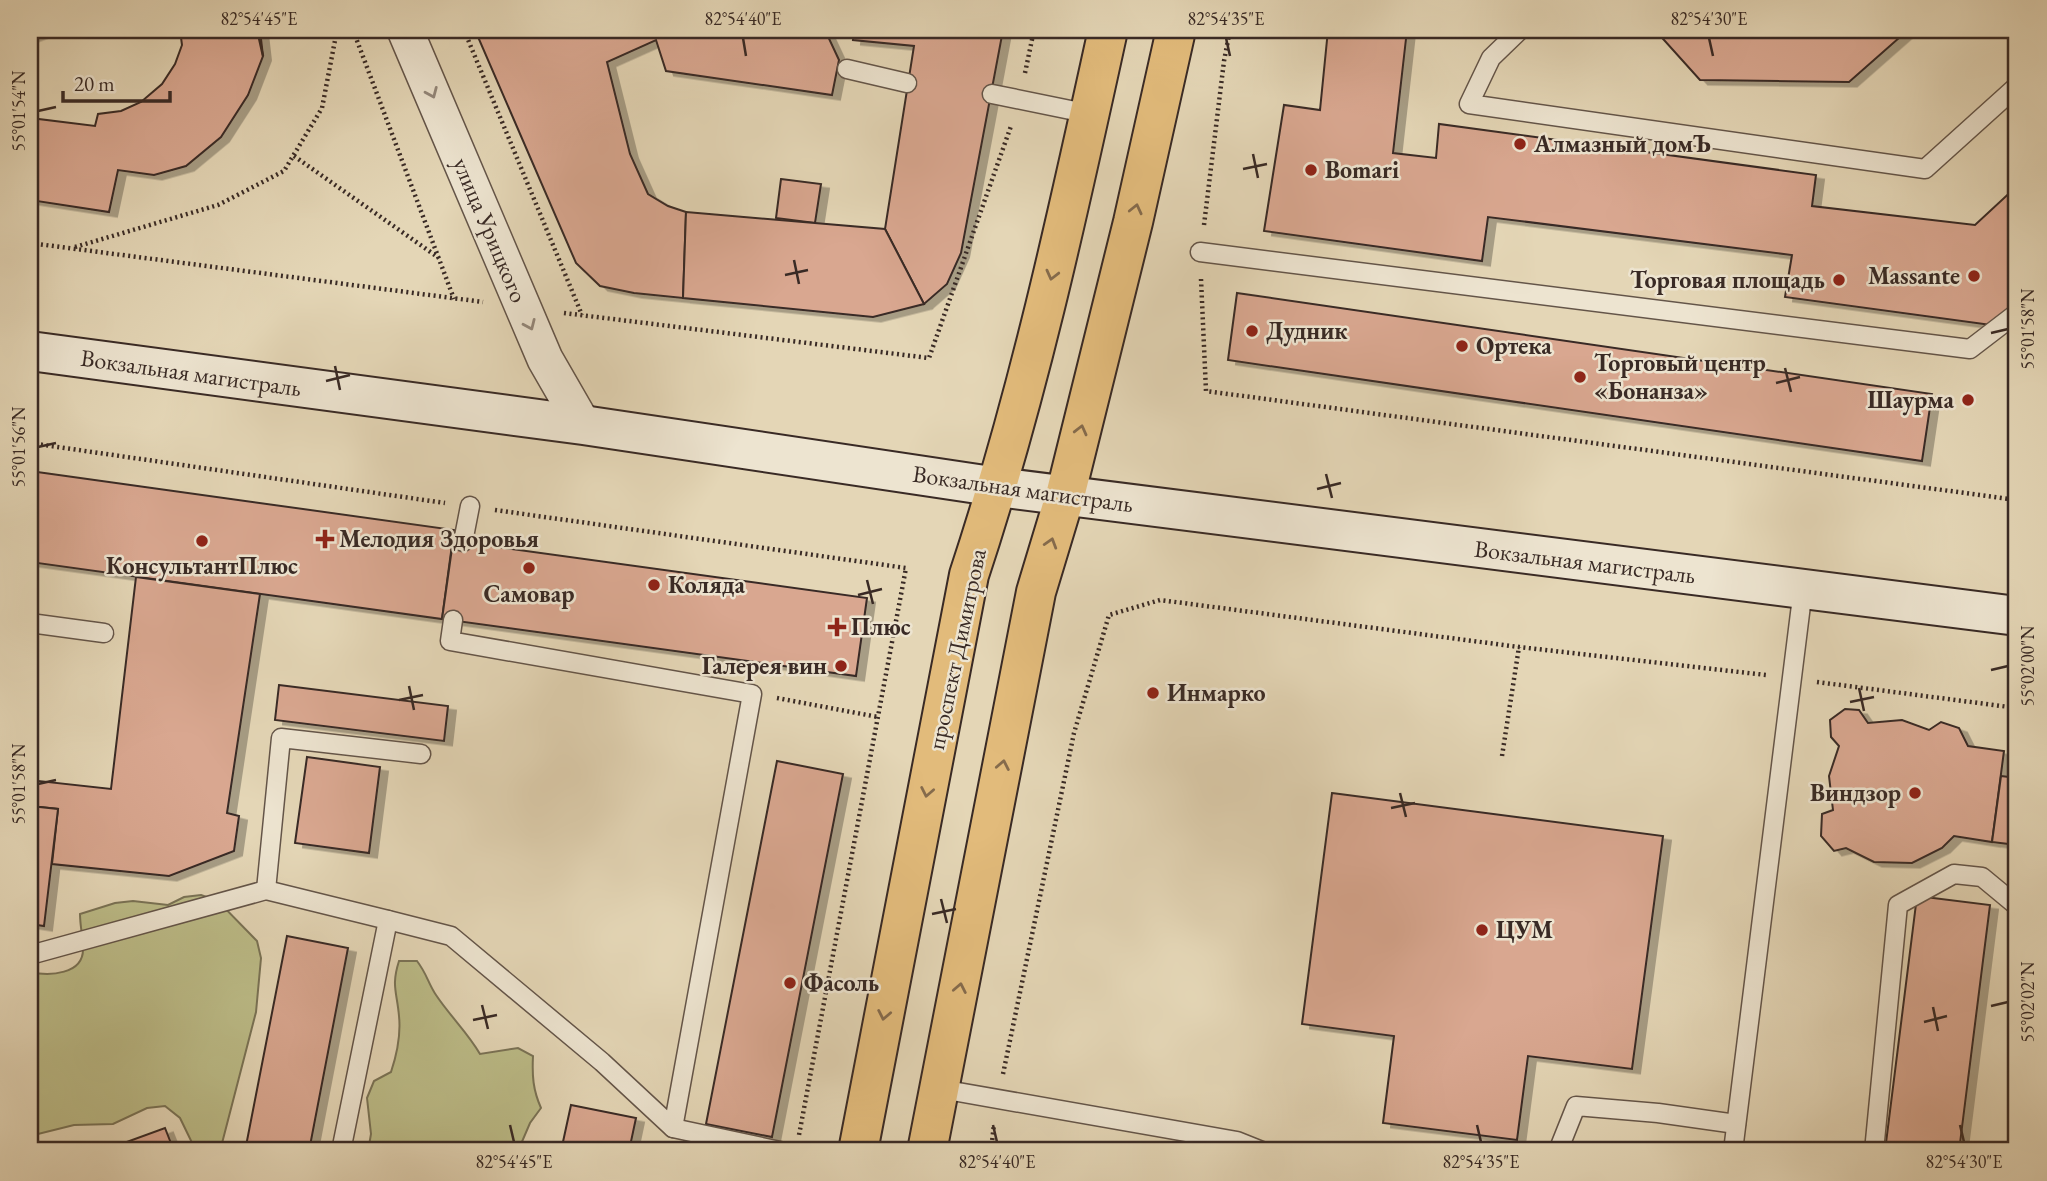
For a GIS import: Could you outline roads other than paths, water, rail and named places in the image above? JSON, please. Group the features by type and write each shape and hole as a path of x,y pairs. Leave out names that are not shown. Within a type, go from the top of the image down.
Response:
{"main road":[{"name":"проспект Димитрова","path":"858,1151 969,575 998,487 1069,209 1108,30"},
{"path":"927,1151 1036,592 1065,496 1133,222 1176,30"},
{"name":"Вокзальная магистраль","path":"30,351 583,425 1065,496 2017,616"}],"street":[{"name":"улица Урицкого","path":"408,31 531,328 545,359 583,425"}],"lane":[{"path":"1520,30 1491,58 1469,104 1925,169 2017,86"},
{"path":"847,69 907,83"},
{"path":"992,94 1090,114"},
{"path":"1200,252 1970,349 2017,313"},
{"path":"463,542 470,506"},
{"path":"1733,1151 1803,589"},
{"path":"453,620 450,641 752,694 673,1128"},
{"path":"30,623 104,632"},
{"path":"266,890 281,738 421,754"},
{"path":"1874,1151 1898,905 1954,874 1982,877 2017,906"},
{"path":"30,955 266,890 388,919 451,936 602,1062 673,1128 780,1151"},
{"path":"341,1151 388,919"},
{"path":"941,1089 1237,1141 1262,1151"},
{"path":"1558,1151 1576,1106 1658,1113 1736,1125"}],"place":[{"name":"Алмазный домЪ","path":"1520,144"},
{"name":"Bomari","path":"1311,170"},
{"name":"Massante","path":"1974,276"},
{"name":"Торговая площадь","path":"1839,280"},
{"name":"Дудник","path":"1252,331"},
{"name":"Ортека","path":"1462,346"},
{"name":"Торговый центр «Бонанза»","path":"1580,377"},
{"name":"Шаурма","path":"1968,400"},
{"name":"Мелодия Здоровья","path":"325,539"},
{"name":"КонсультантПлюс","path":"202,541"},
{"name":"Самовар","path":"529,568"},
{"name":"Коляда","path":"654,585"},
{"name":"Плюс","path":"837,627"},
{"name":"Галерея вин","path":"841,666"},
{"name":"Инмарко","path":"1153,693"},
{"name":"Виндзор","path":"1915,793"},
{"name":"ЦУМ","path":"1482,930"},
{"name":"Фасоль","path":"790,983"}]}
